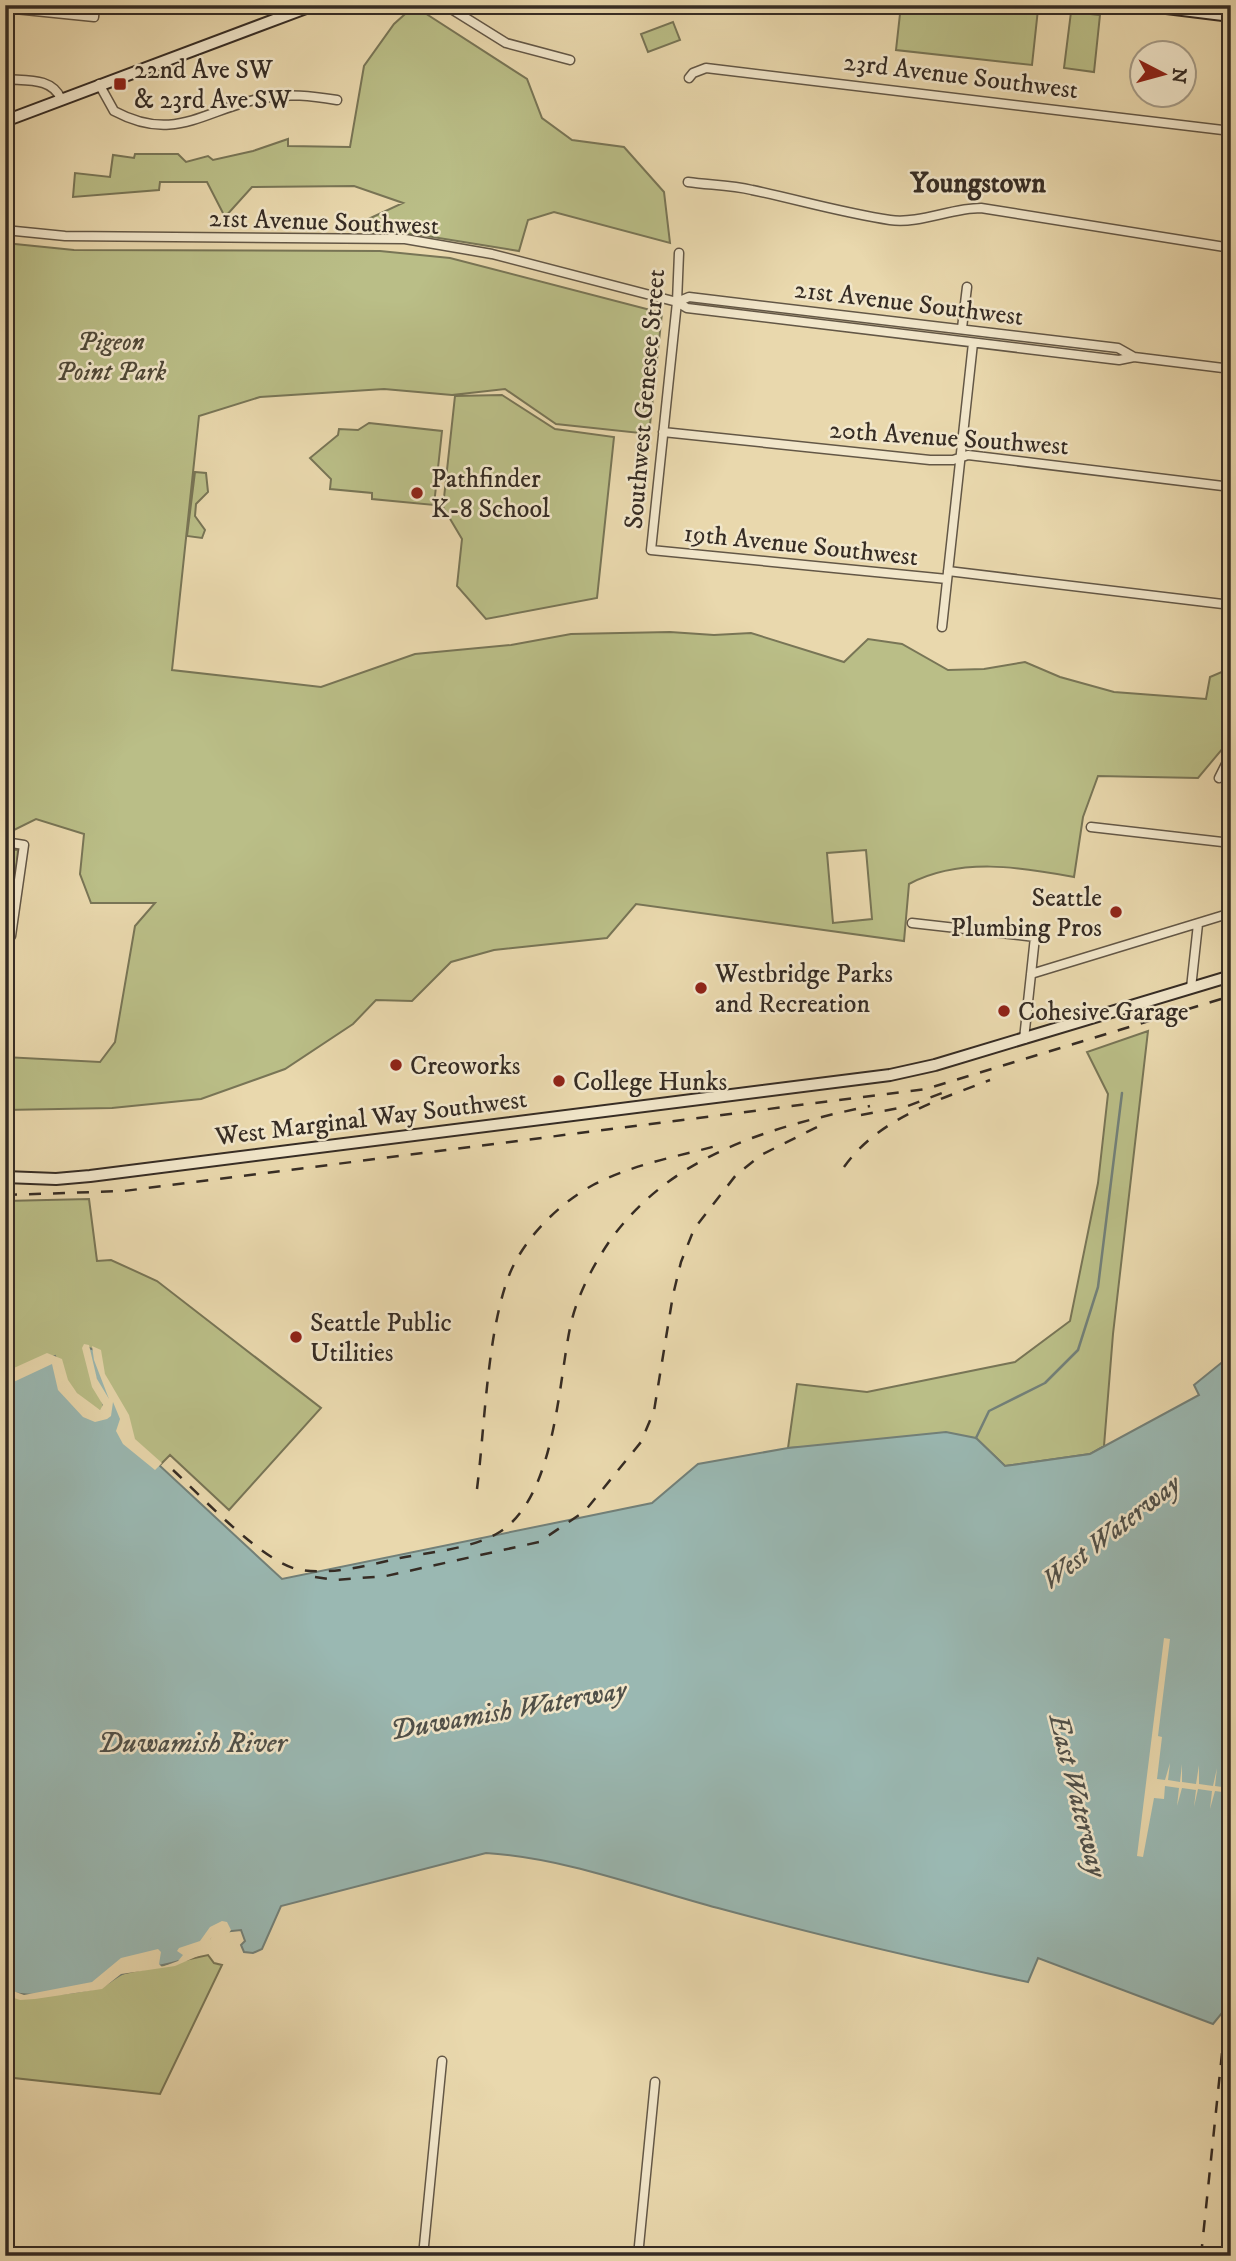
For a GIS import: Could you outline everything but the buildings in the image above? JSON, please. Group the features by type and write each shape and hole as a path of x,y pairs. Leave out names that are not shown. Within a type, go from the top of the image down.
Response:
{"main road":[{"path":"5,121 314,5"},
{"path":"1142,5 1231,16"},
{"name":"West Marginal Way Southwest","path":"5,1177 57,1179 90,1176 879,1076 935,1065 1231,976"}],"street":[{"path":"5,8 94,17 95,5"},
{"path":"445,5 506,43 570,60"},
{"name":"23rd Avenue Southwest","path":"689,78 693,73 706,68 1231,131"},
{"path":"5,79 47,83 57,90 61,99"},
{"path":"99,84 114,111 165,127 196,122 259,99 301,95 337,100"},
{"path":"688,182 751,190 820,209 890,220 904,220 961,208 981,208 1231,248"},
{"name":"21st Avenue Southwest","path":"5,230 65,236 405,239 492,254 677,302 687,308 1119,360 1134,357 1231,369"},
{"name":"Southwest Genesee Street","path":"651,550 677,302 679,253"},
{"path":"962,328 967,287"},
{"name":"21st Avenue Southwest","path":"677,302 689,297 962,328 1118,348 1134,357"},
{"path":"942,627 973,343"},
{"name":"20th Avenue Southwest","path":"663,432 930,460 968,455 1231,486"},
{"name":"19th Avenue Southwest","path":"651,550 948,575 1231,605"},
{"path":"1230,643 1231,638"},
{"path":"1219,778 1231,754"},
{"path":"1091,827 1231,843"},
{"path":"5,842 24,845 18,901 7,943"},
{"path":"1031,974 1231,914"},
{"path":"912,923 1035,937 1024,1039"},
{"path":"1191,988 1198,923"},
{"path":"423,2256 442,2061"},
{"path":"638,2256 655,2082"}],"green space":[{"path":"901,5 1007,5 1038,9 1032,65 896,50"},
{"path":"414,6 527,79 542,118 572,140 624,147 664,192 670,243 554,212 528,220 519,251 414,234 363,233 364,221 403,203 354,186 252,187 225,217 207,182 160,182 159,190 73,197 75,173 110,177 113,155 134,158 135,154 178,154 186,162 208,156 213,160 253,151 288,139 288,146 350,147 364,66 394,24"},
{"path":"1071,12 1100,15 1094,72 1064,68"},
{"path":"673,22 680,40 648,52 641,34"},
{"name":"Pigeon Point Park","path":"5,243 74,250 380,251 450,258 662,313 649,434 556,424 505,389 452,395 384,389 260,397 199,416 172,670 321,687 415,654 511,645 571,634 670,632 714,635 751,633 844,662 868,639 902,644 948,670 984,669 1025,662 1060,677 1114,692 1206,699 1210,677 1231,668 1231,745 1223,748 1198,778 1098,776 1083,817 1074,877 1033,870 990,867 969,867 929,876 909,884 904,941 636,904 607,938 494,950 451,962 412,1001 376,1000 353,1024 285,1069 201,1099 112,1108 5,1110 5,1057 100,1062 115,1042 135,926 155,903 91,903 80,874 84,834 36,819 5,832","holes":["866,850 872,919 833,923 827,853"]},
{"path":"502,395 555,429 614,437 597,598 486,619 457,586 462,539 443,507 455,396"},
{"path":"369,423 442,431 434,505 372,499 372,493 330,489 331,479 310,458 338,435 339,429 358,430"},
{"path":"195,472 206,473 208,492 196,504 195,516 205,530 202,538 187,536"},
{"path":"5,849 18,850 13,899 5,898"},
{"path":"1148,1031 1113,1334 1104,1446 1090,1454 1005,1466 976,1438 788,1448 797,1384 867,1392 1015,1362 1070,1321 1098,1183 1108,1094 1087,1052"},
{"path":"89,1199 97,1261 111,1260 157,1281 321,1408 229,1510 170,1455 159,1466 139,1448 106,1402 102,1414 5,1375 5,1201"},
{"path":"5,1953 121,1974 208,1955 214,1963 222,1965 160,2094 5,2077"}],"water":[{"path":"86,1347 98,1351 98,1361 132,1440 282,1579 652,1503 698,1464 788,1448 946,1432 976,1438 1005,1466 1090,1454 1199,1395 1194,1385 1231,1355 1231,2002 1213,2024 1038,1958 1028,1982 795,1928 574,1867 486,1853 281,1906 262,1949 253,1953 244,1952 241,1945 245,1941 241,1930 213,1933 196,1953 186,1958 124,1973 101,1987 39,1995 5,1991 5,1375 55,1356 64,1381 93,1412 105,1410"}],"pier":[{"path":"84,1344 89,1345 97,1379 109,1399 94,1360 92,1346 101,1350 105,1374 129,1415 135,1439 162,1463 155,1470 123,1444 116,1431 120,1419 113,1402 111,1416 107,1419 95,1422 83,1417 58,1390 52,1364 5,1386 5,1372 47,1353 62,1359 68,1380 77,1393 100,1410 103,1405 92,1387 82,1348"},
{"path":"1164,1638 1170,1639 1158,1736 1162,1737 1157,1779 1165,1780 1170,1763 1168,1780 1180,1782 1182,1764 1182,1782 1196,1784 1199,1765 1199,1784 1213,1786 1217,1768 1215,1786 1229,1788 1231,1779 1231,1800 1227,1811 1230,1793 1215,1791 1210,1809 1212,1791 1198,1789 1194,1807 1196,1790 1182,1788 1177,1806 1179,1788 1165,1786 1164,1799 1154,1798 1143,1857 1137,1856"},
{"path":"222,1921 227,1922 231,1930 229,1933 211,1938 207,1952 175,1966 121,1974 102,1989 20,2000 5,1995 5,1988 24,1995 92,1982 121,1958 158,1949 161,1952 159,1964 162,1967 178,1961 183,1955 177,1951 179,1948 200,1941 210,1927"}],"waterway":[{"path":"976,1438 989,1411 1045,1383 1078,1350 1098,1287 1122,1093"}],"railway":[{"path":"5,1195 124,1191 926,1089 1231,996"},
{"path":"844,1167 858,1150 891,1124 930,1104 990,1080"},
{"path":"861,1115 905,1107 942,1093"},
{"path":"173,1470 252,1543 286,1565 301,1570 326,1571 363,1566 463,1546 498,1533 517,1517 532,1495 543,1468 557,1409 570,1328 580,1294 609,1242 634,1212 662,1187 693,1166 726,1149 796,1124 870,1106"},
{"path":"315,1577 335,1580 386,1576 539,1542 585,1511 641,1442 654,1411 673,1295 681,1262 694,1229 736,1175 761,1155 823,1124"},
{"path":"477,1489 496,1322 510,1273 534,1234 568,1201 593,1185 638,1167 716,1146"},
{"path":"1201,2256 1224,2034"},
{"path":"1069,2256 1070,2246"}],"place":[{"name":"22nd Ave SW & 23rd Ave SW","path":"120,84"},
{"name":"Pathfinder K-8 School","path":"417,493"},
{"name":"Seattle Plumbing Pros","path":"1116,912"},
{"name":"Westbridge Parks and Recreation","path":"701,988"},
{"name":"Cohesive Garage","path":"1004,1011"},
{"name":"Creoworks","path":"396,1065"},
{"name":"College Hunks","path":"559,1081"},
{"name":"Seattle Public Utilities","path":"296,1337"}],"district":[{"name":"Youngstown","path":"978,182"}],"water label":[{"name":"West Waterway","path":"1110,1531"},
{"name":"Duwamish Waterway","path":"508,1709"},
{"name":"Duwamish River","path":"192,1742"},
{"name":"East Waterway","path":"1079,1795"}]}
